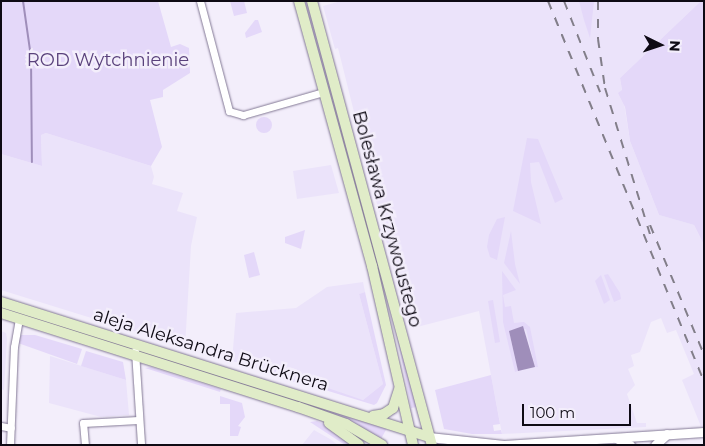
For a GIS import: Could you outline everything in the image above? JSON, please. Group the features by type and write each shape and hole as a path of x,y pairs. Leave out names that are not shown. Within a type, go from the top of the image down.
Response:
{"main road":[{"name":"Bolesława Krzywoustego","path":"299,1 372,266 413,445"},
{"name":"Bolesława Krzywoustego","path":"312,1 430,441"},
{"name":"aleja Aleksandra Brücknera","path":"1,302 369,416 411,431 430,441"},
{"name":"aleja Aleksandra Brücknera","path":"1,313 346,424 382,445"},
{"path":"369,416 384,414 393,408 400,383"},
{"path":"315,414 359,445"}],"street":[{"path":"200,1 229,111 243,115 324,92"},
{"path":"10,445 14,347 19,319"},
{"path":"137,344 134,355 141,445"},
{"path":"85,445 83,423 138,420"},
{"path":"1,426 11,428"},
{"path":"430,441 504,445 704,432"},
{"path":"655,445 670,433"},
{"path":"636,445 637,435"},
{"path":"637,435 643,445"},
{"path":"614,438 630,445"}],"shaded area":[{"path":"341,1 701,1 620,78 630,141 659,215 694,225 704,245 704,442 700,424 682,380 694,374 676,330 667,333 661,318 651,322 640,352 631,355 634,366 628,369 635,385 627,394 637,423 646,423 646,427 502,434 479,311 417,327 407,291 399,292 338,48 335,49 323,6"},
{"path":"46,133 151,166 154,177 152,184 183,193 177,211 197,217 191,246 185,347 1,290 1,154 42,166 41,135"},
{"path":"331,165 339,193 297,199 293,171"},
{"path":"363,282 365,292 359,294 383,384 363,400 232,361 236,313 296,308 327,287"},
{"path":"523,326 535,367 518,371 509,331"},
{"path":"1,331 6,333 7,339 4,390 1,389"},
{"path":"50,356 126,380 129,415 101,417 49,403"},
{"path":"314,430 330,439 338,445 302,445"}],"green space":[{"name":"ROD Wytchnienie","path":"1,1 158,1 171,47 180,44 189,48 190,73 163,90 163,97 150,100 162,147 151,166 46,133 41,135 42,166 1,154"},
{"path":"230,1 244,1 247,13 234,16"},
{"path":"303,1 307,1 386,295 376,264"},
{"path":"579,1 594,1 590,38 584,20"},
{"path":"701,1 704,1 704,245 694,225 659,215 630,141 625,107 618,93 622,90 620,78"},
{"path":"255,20 258,20 262,32 246,38 245,33"},
{"path":"264,117 270,119 272,125 270,131 264,133 258,131 256,125 258,119"},
{"path":"527,138 538,139 563,199 555,203 539,162 530,163 531,182 541,224 513,211"},
{"path":"505,217 497,260 490,257 487,247 489,235 497,219"},
{"path":"305,230 301,249 285,243 285,237"},
{"path":"511,231 515,264 520,284 504,263"},
{"path":"254,252 260,275 249,278 244,255"},
{"path":"502,271 516,290 503,295 505,307 511,306 514,323 524,322 530,327 538,367 535,367 526,329 509,331 518,371 515,372 503,322"},
{"path":"608,274 620,293 621,299 614,302 604,275"},
{"path":"601,275 610,300 604,304 595,281"},
{"path":"365,292 386,385 377,403 374,405 314,385 307,386 272,375 276,368 276,375 319,385 363,400 383,384 359,294"},
{"path":"493,300 500,342 495,343 488,301"},
{"path":"394,321 417,407 411,408"},
{"path":"21,335 35,335 82,349 77,364 18,343"},
{"path":"86,351 123,362 126,380 81,366"},
{"path":"151,367 221,389 220,392 145,368"},
{"path":"491,375 500,424 493,425 494,431 501,430 502,434 472,434 444,429 435,390"},
{"path":"246,383 387,428 381,439 337,415"},
{"path":"220,396 242,403 245,417 238,426 241,427 238,436 230,436 230,404 220,404"},
{"path":"317,421 326,425 353,445 345,445 310,422"}],"waterway":[{"path":"23,1 31,57 32,162"}],"railway":[{"path":"548,1 704,381"},
{"path":"564,1 600,92"},
{"path":"598,1 598,39 605,88 650,234"},
{"path":"650,225 704,355"}]}
